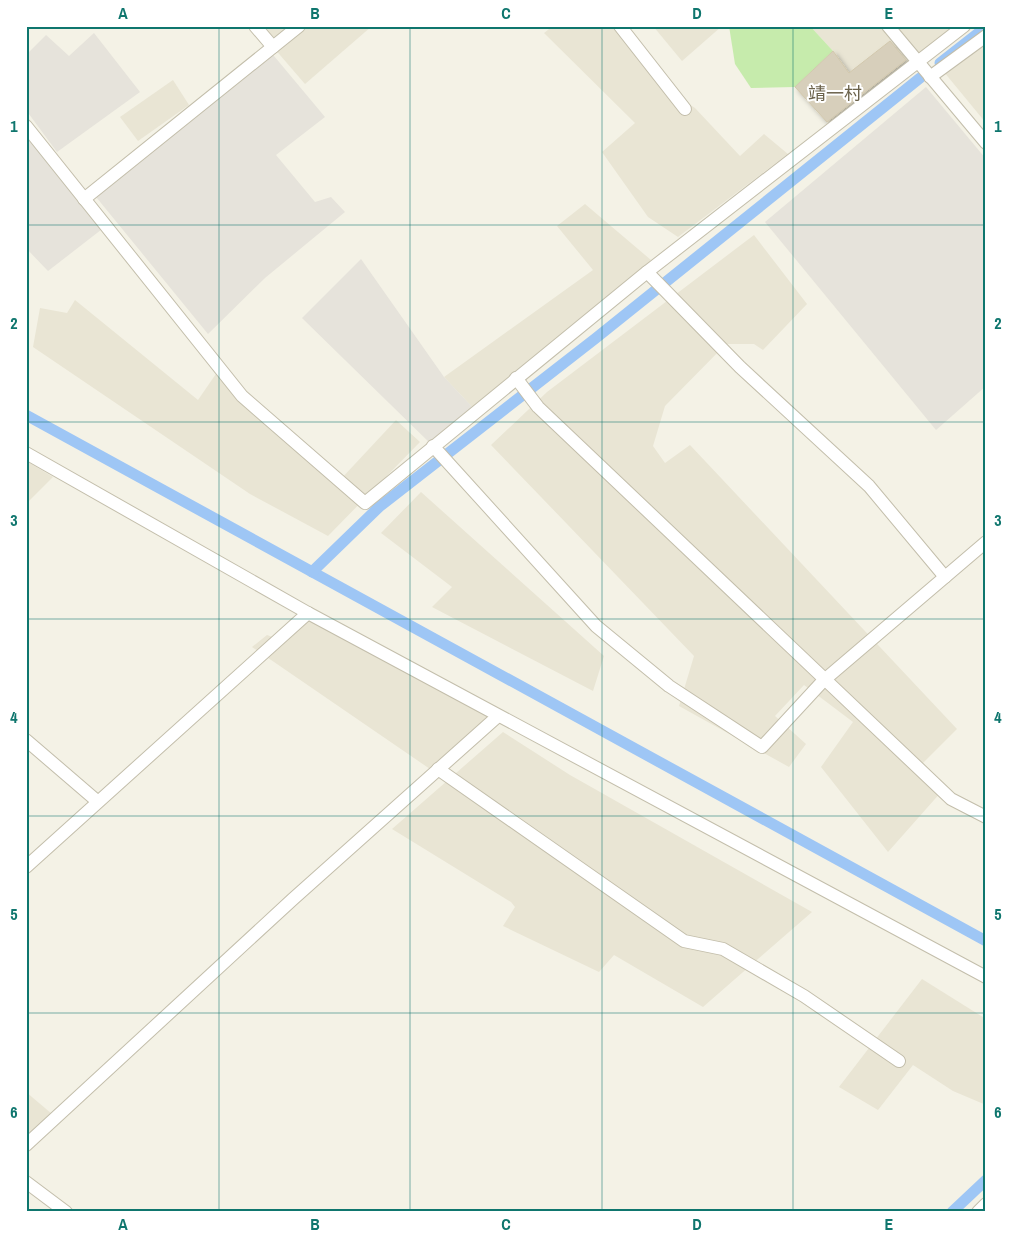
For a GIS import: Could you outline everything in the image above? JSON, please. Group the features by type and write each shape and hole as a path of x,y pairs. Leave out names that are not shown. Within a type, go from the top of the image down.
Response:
{"street":[{"path":"255,26 273,47"},
{"path":"84,198 299,26"},
{"path":"620,26 685,109"},
{"path":"888,26 986,143"},
{"path":"26,126 242,396 365,503 648,272 964,26"},
{"path":"930,77 986,36"},
{"path":"648,272 740,367 869,486 945,577"},
{"path":"516,378 538,407 950,800 986,817"},
{"path":"433,446 596,626 670,686 762,747 825,679 986,542"},
{"path":"26,453 308,613 498,716 696,819 986,977"},
{"path":"26,868 308,613"},
{"path":"26,1145 293,899 498,716"},
{"path":"26,740 97,802"},
{"path":"438,769 684,941 723,949 804,996 899,1061"},
{"path":"26,1182 66,1212"},
{"path":"978,1212 986,1204"}],"shaded area":[{"path":"255,26 372,26 305,84"},
{"path":"553,26 620,26 673,94 695,108 740,156 764,134 788,154 678,237 648,217 602,152 635,123 544,33"},
{"path":"653,26 722,26 682,61"},
{"path":"810,26 964,26 830,125 795,87 833,51"},
{"path":"94,33 140,92 57,152 26,110 26,55 46,35 69,56"},
{"path":"986,42 986,123 944,72"},
{"path":"269,50 325,117 276,155 315,202 331,197 345,212 265,278 208,334 92,192"},
{"path":"173,80 189,105 138,141 120,117"},
{"path":"926,87 986,159 986,386 936,430 765,222"},
{"path":"26,126 106,226 48,271 26,248"},
{"path":"585,204 651,260 476,411 444,377 593,270 557,226"},
{"path":"754,235 807,304 763,350 754,344 726,344 665,406 653,446 665,463 690,445 957,729 918,768 942,791 888,852 821,767 853,722 804,685 775,716 806,744 789,767 679,706 694,656 491,445 547,392"},
{"path":"361,259 444,377 476,411 433,446 302,318"},
{"path":"75,300 198,400 220,368 340,480 396,420 420,442 328,536 250,494 33,347 40,308 67,313"},
{"path":"26,461 53,477 26,504"},
{"path":"421,492 604,656 593,691 432,607 452,587 381,533"},
{"path":"305,615 494,720 430,769 252,647 267,635 278,639"},
{"path":"503,732 570,775 812,912 703,1007 614,955 599,972 503,926 515,907 511,902 392,829"},
{"path":"922,979 986,1019 986,1105 953,1091 913,1065 878,1110 839,1087"},
{"path":"26,1092 52,1114 26,1136"}],"green space":[{"path":"729,26 810,26 833,51 795,87 751,88 735,64"}],"building":[{"path":"890,41 906,60 827,122 795,87 833,51 849,73"}],"waterway":[{"path":"940,63 986,27"},
{"path":"312,572 379,507 596,338 920,78"},
{"path":"26,415 986,941"},
{"path":"952,1212 986,1180"}],"district":[{"name":"靖一村","path":"835,93"}]}
